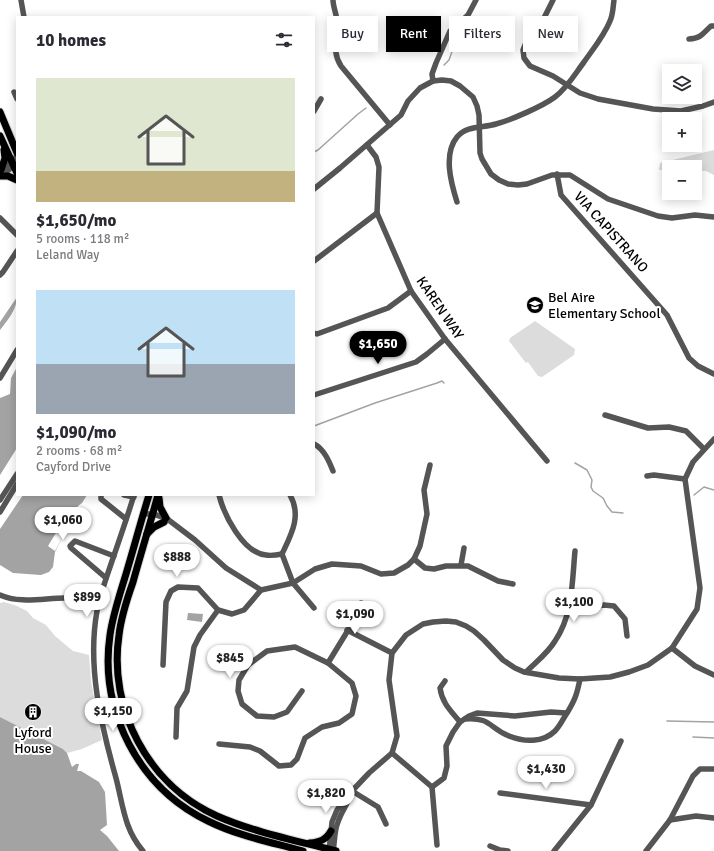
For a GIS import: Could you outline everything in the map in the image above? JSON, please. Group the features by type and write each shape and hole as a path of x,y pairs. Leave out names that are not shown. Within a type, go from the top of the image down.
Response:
{"main road":[{"path":"0,112 16,151"},
{"path":"9,136 16,142"},
{"path":"1,138 15,164"},
{"path":"1,138 5,155 0,173 16,180"},
{"path":"149,496 115,610 109,646 111,693 118,720 125,737 150,776 170,796 192,813 226,829 303,851"},
{"path":"159,496 121,624 117,652 117,670 121,698 126,715 137,741 147,757 164,778 178,791 200,807 234,822 332,850"},
{"path":"147,534 154,527 166,521 160,507 159,496"},
{"path":"303,842 321,841 327,837 331,831"}],"street":[{"path":"21,0 24,16"},
{"path":"333,0 338,20 338,32 335,48 337,59 341,66 390,125"},
{"path":"433,81 432,74 450,31 468,15 476,0"},
{"path":"553,0 540,26 525,45 522,54 526,63 530,66 553,76 580,93 653,109 682,111 714,102"},
{"path":"457,202 451,185 450,164 451,147 457,137 465,130 496,124 548,102 558,94 567,85 605,33 611,19 614,0"},
{"path":"689,39 702,36 711,26 714,26"},
{"path":"315,188 401,115 408,101 420,88 433,81 442,80 460,86 469,93 477,106 480,127 480,153 491,174 499,180 508,184 527,184 557,174 570,175 608,199 658,216 672,218 695,215 714,217"},
{"path":"14,92 16,97"},
{"path":"315,110 322,100"},
{"name":"KAREN WAY","path":"367,145 376,157 379,166 377,213 411,291 445,339 547,461"},
{"path":"0,173 15,164"},
{"name":"VIA CAPISTRANO","path":"557,174 561,195 667,315 689,358 698,366 714,374"},
{"path":"315,260 377,213"},
{"path":"0,218 16,233"},
{"path":"0,275 4,272 16,253"},
{"path":"315,334 388,308 411,291"},
{"path":"315,396 416,362 445,339"},
{"path":"0,378 16,352"},
{"path":"605,415 648,428 669,427 686,431 704,449"},
{"path":"332,850 332,822 338,810 352,791 369,773 392,753 397,736 389,680 392,653 406,635 423,624 433,622 456,622 474,631 503,660 526,672 559,678 580,679 610,676 629,672 648,665 672,648 696,609 700,588 686,479 693,462 714,439"},
{"path":"315,444 318,446 328,460 333,471"},
{"path":"164,665 166,602 171,591 178,587 198,588 218,610 232,614 244,610 261,590 293,583 315,569 332,564 361,566 381,574 394,573 408,566 414,559 420,546 427,514 424,490 430,465"},
{"path":"647,476 654,475 686,479"},
{"path":"0,500 16,476"},
{"path":"0,512 16,486"},
{"path":"101,496 101,499 126,520"},
{"path":"134,496 106,578 99,603 94,638 95,668 107,748 126,824 134,839 143,851"},
{"path":"219,496 233,529 250,549 265,555 282,554"},
{"path":"290,496 296,510 294,527 282,554 293,583 314,608"},
{"path":"143,514 166,521 195,540 226,568 261,590"},
{"path":"106,578 70,546 73,541 75,541 114,556"},
{"path":"461,565 464,548"},
{"path":"526,672 556,641 566,620 569,610 575,551"},
{"path":"414,559 425,568 434,569 446,566 461,565 475,569 498,581 513,584"},
{"path":"0,595 20,600 76,598 99,603"},
{"path":"328,663 361,609 361,603"},
{"path":"569,610 604,605 614,606 625,620 627,636"},
{"path":"176,737 176,708 187,691 194,647 200,634 218,610"},
{"path":"347,630 392,653"},
{"path":"219,744 255,749 260,751 279,766 291,765 297,759 305,738 322,727 339,723 352,714 356,696 352,683 328,663 295,647 267,651 248,665 239,680 238,691 242,704 257,716 274,717 287,712 302,691"},
{"path":"672,648 695,666 714,675"},
{"path":"445,681 440,688 441,695 446,706 463,720 480,719 488,722 500,732 510,737 531,741 541,739 552,734 558,727 577,696 580,679"},
{"path":"432,786 444,778 447,766 446,746 453,732 463,720 469,716 477,713 515,716 551,712 566,713"},
{"path":"554,851 591,805 621,741"},
{"path":"392,753 432,786 437,845"},
{"path":"646,851 670,820 693,776 700,769 714,769"},
{"path":"352,791 378,807 386,824"},
{"path":"332,850 337,824 349,801 352,791"},
{"path":"500,793 591,805"},
{"path":"670,820 696,816 714,818"},
{"path":"490,846 508,851"}],"shaded area":[{"path":"714,150 714,175 706,171 702,171 702,160 672,160"},
{"path":"660,163 662,163 662,170 659,170"},
{"path":"16,298 14,310 0,330 0,322"},
{"path":"535,321 575,349 574,355 542,377 538,376 528,362 526,363 509,341 510,338"},
{"path":"16,369 16,450 0,475 0,398 10,394 11,378"},
{"path":"22,496 86,496 78,506 55,552 53,567 49,572 41,575 13,573 0,565 0,529"},
{"path":"4,602 27,611 33,618 46,625 55,636 73,651 89,655 91,681 102,740 82,749 67,753 63,749 0,717 0,603"},
{"path":"188,613 203,614 202,622 187,620"},
{"path":"0,717 63,749 67,753 72,767 79,764 77,771 81,771 99,782 105,792 107,825 100,830 119,851 0,851"}],"pier":[{"path":"65,518 71,522 55,551 48,546"}],"waterway":[{"path":"444,65 449,60 452,52"},
{"path":"315,152 366,108"},
{"path":"315,426 375,403 442,381 444,383"},
{"path":"575,463 587,470 592,480 591,487 593,491 603,498 612,512 623,513"},
{"path":"694,495 704,487 714,490"},
{"path":"667,721 714,722"},
{"path":"693,737 714,738"}],"place":[{"name":"Bel Aire Elementary School","path":"535,305"},
{"name":"Lyford House","path":"33,712"}]}
